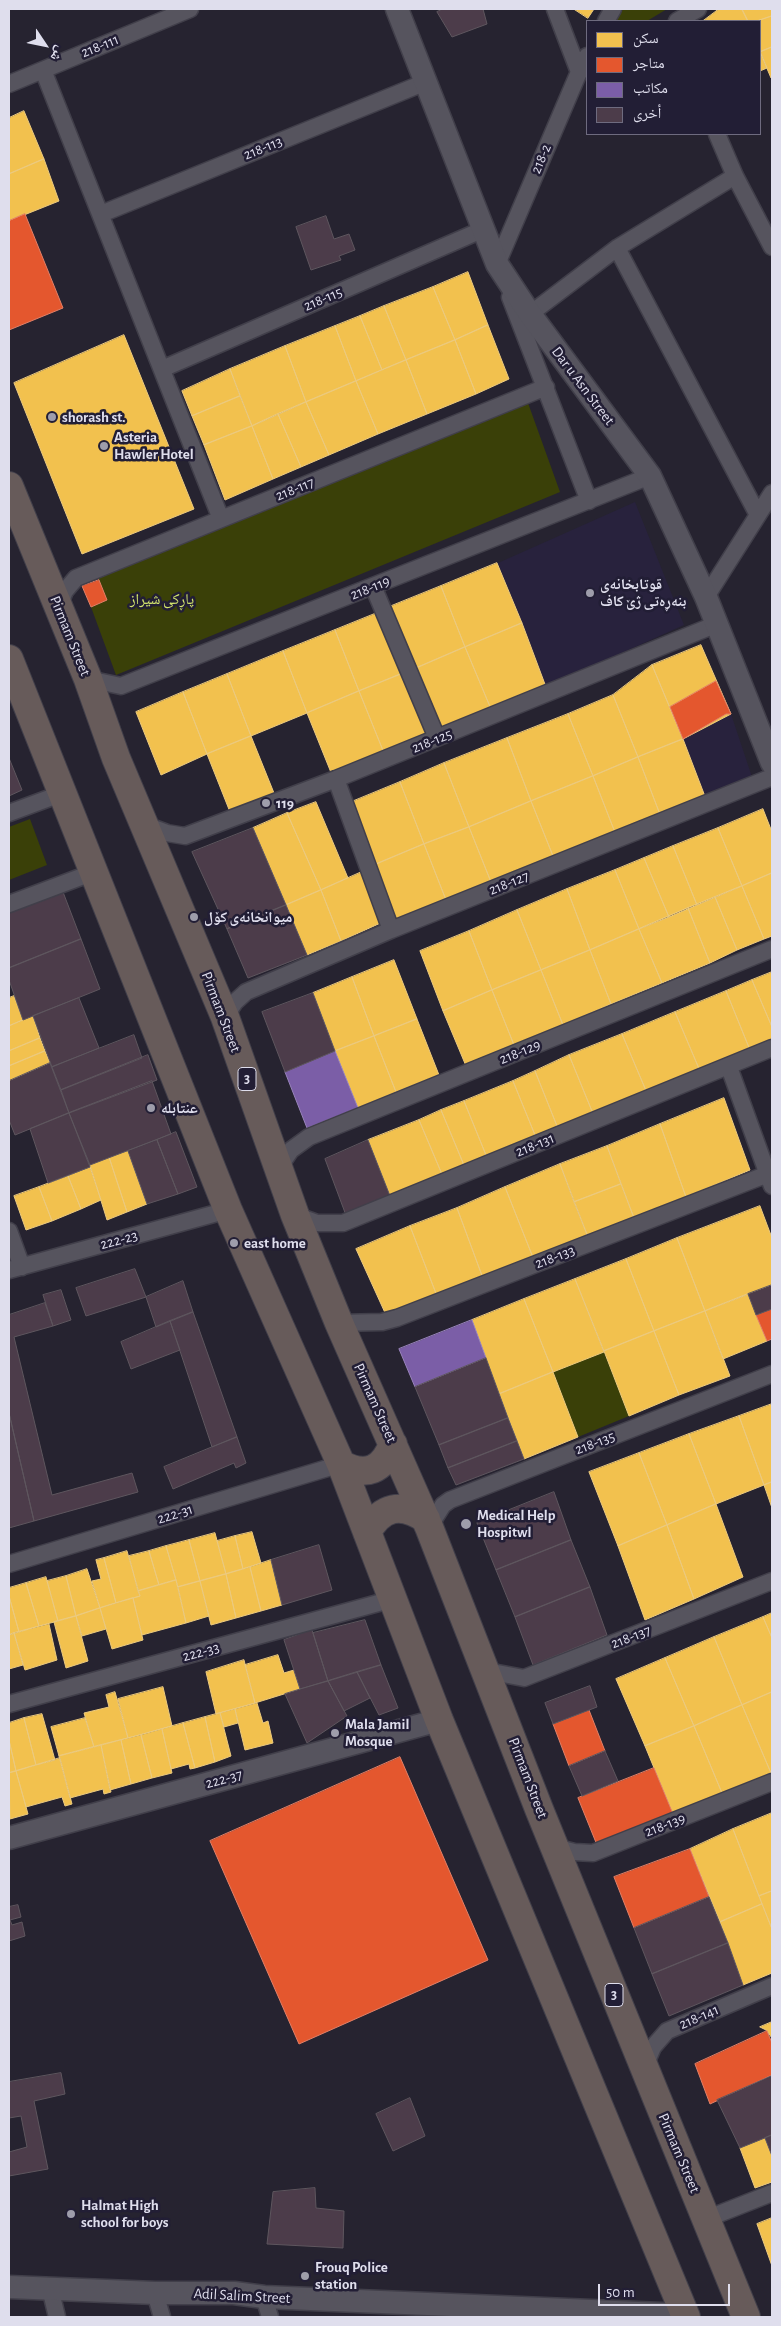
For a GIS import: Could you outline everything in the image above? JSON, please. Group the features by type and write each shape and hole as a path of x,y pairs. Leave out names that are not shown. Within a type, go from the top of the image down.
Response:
{"highway":[{"name":"Pirmam Street","path":"9,486 88,679 116,758 225,1017 278,1169 339,1323 428,1523 555,1847 746,2317"},
{"path":"9,659 228,1210 341,1464 439,1720 686,2316"},
{"path":"341,1464 353,1470 366,1471 379,1466 388,1456 393,1444"},
{"path":"367,1532 374,1519 386,1511 400,1508 414,1511 428,1523"}],"street":[{"name":"218-111","path":"9,84 190,9"},
{"name":"Dar u Asn Street","path":"397,9 497,264 530,314 650,476 706,597 770,748"},
{"path":"555,9 583,70"},
{"path":"607,20 613,9"},
{"path":"679,20 698,9"},
{"path":"44,70 222,518"},
{"name":"218-2","path":"497,264 583,70"},
{"name":"218-113","path":"101,214 426,82"},
{"path":"717,135 735,176 772,247"},
{"path":"530,314 617,248 735,176"},
{"name":"218-115","path":"162,369 484,229"},
{"path":"617,248 758,515"},
{"path":"497,264 589,501"},
{"name":"218-117","path":"59,607 65,590 76,578 546,387"},
{"name":"218-119","path":"88,679 121,686 650,476"},
{"path":"706,597 772,493"},
{"path":"373,586 437,738"},
{"name":"218-125","path":"143,824 167,833 185,836 336,779 717,624"},
{"name":"218-127","path":"225,1017 235,1002 246,992 391,930 772,777"},
{"path":"336,779 391,930"},
{"path":"9,813 63,793"},
{"path":"9,904 94,872"},
{"name":"218-129","path":"278,1169 292,1150 309,1137 772,949"},
{"name":"218-131","path":"296,1215 318,1223 343,1223 772,1048"},
{"path":"729,1067 770,1180"},
{"name":"218-133","path":"339,1323 382,1322 397,1318 770,1180"},
{"name":"222-23","path":"16,1268 228,1210"},
{"path":"9,1231 16,1268"},
{"name":"218-135","path":"428,1523 443,1505 450,1500 772,1374"},
{"name":"222-31","path":"9,1564 341,1464"},
{"name":"218-137","path":"487,1671 524,1678 772,1582"},
{"name":"222-33","path":"9,1704 393,1599"},
{"name":"222-37","path":"9,1838 439,1720"},
{"name":"218-139","path":"555,1847 574,1852 593,1853 772,1782"},
{"name":"218-141","path":"644,2068 653,2047 667,2031 772,1986"},
{"path":"706,2219 772,2193"},
{"name":"Adil Salim Street","path":"9,2287 155,2293 234,2293 267,2307 686,2316"},
{"path":"50,2288 57,2317"},
{"path":"155,2293 162,2317"}],"shaded area":[{"name":"قوتابخانەی بنەڕەتی ژێ کاف","path":"635,502 684,625 546,687 498,563"},
{"path":"731,714 753,780 706,799 683,739"}],"green space":[{"path":"623,9 667,9 649,20 617,20"},
{"name":"پاڕکی شیراز","path":"528,403 560,492 116,675 91,607 107,600 94,569"},
{"path":"30,819 47,865 9,880 9,827"},
{"path":"604,1351 629,1416 578,1437 553,1372"}],"building: سكن":[{"path":"574,9 594,9 588,18"},
{"path":"719,9 742,9 748,20 704,20"},
{"path":"742,9 772,9 772,16 760,20 748,20"},
{"path":"772,16 772,47 761,52 761,20"},
{"path":"772,47 772,78 761,54 761,52"},
{"path":"761,53 767,68 761,71"},
{"path":"24,111 44,159 9,174 9,118"},
{"path":"44,159 59,201 9,221 9,174"},
{"path":"468,272 488,325 455,340 433,287"},
{"path":"433,287 455,340 406,360 384,306"},
{"path":"384,306 406,360 382,370 360,316"},
{"path":"360,316 382,370 356,381 335,326"},
{"path":"488,325 509,379 476,394 455,340"},
{"path":"335,326 356,381 306,402 285,346"},
{"name":"Asteria Hawler Hotel","path":"124,335 194,509 82,554 14,383"},
{"path":"455,340 476,394 427,414 406,360"},
{"path":"285,346 306,402 252,426 230,369"},
{"path":"406,360 427,414 378,434 356,381"},
{"path":"230,369 240,396 192,416 182,391"},
{"path":"356,381 378,434 329,455 306,402"},
{"path":"240,396 252,426 204,445 192,416"},
{"path":"306,402 329,455 301,467 278,414"},
{"path":"278,414 301,467 273,479 252,426"},
{"path":"252,426 273,479 225,500 204,445"},
{"path":"497,563 522,623 465,647 441,586"},
{"path":"441,586 465,647 414,669 389,607"},
{"path":"377,613 401,674 359,691 335,630"},
{"path":"522,623 546,687 491,709 465,647"},
{"path":"335,630 359,691 307,713 283,651"},
{"path":"701,645 731,714 683,739 652,665"},
{"path":"465,647 491,709 440,730 414,669"},
{"path":"283,651 307,713 251,736 227,674"},
{"path":"652,665 683,739 638,757 613,695"},
{"path":"227,674 251,736 207,754 183,692"},
{"path":"401,674 427,736 384,753 359,691"},
{"path":"359,691 384,753 332,775 307,713"},
{"path":"183,692 207,754 161,775 136,712"},
{"path":"613,695 638,757 593,776 568,714"},
{"path":"568,714 593,776 531,801 507,738"},
{"path":"251,736 276,798 232,817 207,754"},
{"path":"507,738 531,801 469,827 444,763"},
{"path":"683,739 706,799 661,817 638,757"},
{"path":"638,757 661,817 616,835 593,776"},
{"path":"444,763 469,827 424,844 400,782"},
{"path":"593,776 616,835 555,861 531,801"},
{"path":"400,782 424,844 374,865 349,803"},
{"path":"531,801 555,861 493,887 469,827"},
{"path":"316,802 348,878 321,890 287,813"},
{"path":"763,809 772,832 772,873 742,886 718,828"},
{"path":"287,813 321,890 286,905 253,828"},
{"path":"469,827 493,887 448,905 424,844"},
{"path":"718,828 742,886 697,905 673,846"},
{"path":"424,844 448,905 398,925 374,865"},
{"path":"673,846 697,905 669,917 644,858"},
{"path":"644,858 669,917 639,929 615,870"},
{"path":"615,870 639,929 590,950 567,889"},
{"path":"364,871 385,921 341,941 321,890"},
{"path":"772,873 772,936 764,939 742,886"},
{"path":"742,886 764,939 737,950 715,897"},
{"path":"567,889 590,950 541,970 517,910"},
{"path":"321,890 341,941 307,955 286,905"},
{"path":"715,897 737,950 710,963 688,908"},
{"path":"688,908 710,963 662,983 639,929"},
{"path":"517,910 541,970 492,990 469,931"},
{"path":"639,929 662,983 611,1004 590,950"},
{"path":"469,931 492,990 443,1011 420,951"},
{"path":"590,950 611,1004 563,1025 541,970"},
{"path":"394,960 417,1019 374,1036 352,977"},
{"path":"541,970 563,1025 514,1045 492,990"},
{"path":"772,972 772,1027 752,980"},
{"path":"352,977 374,1036 335,1051 313,993"},
{"path":"752,980 772,1027 772,1041 750,1050 726,991"},
{"path":"492,990 514,1045 466,1066 443,1011"},
{"path":"726,991 750,1050 700,1071 675,1012"},
{"path":"14,996 23,1020 9,1026 9,998"},
{"path":"675,1012 700,1071 647,1093 622,1034"},
{"path":"33,1016 40,1038 9,1051 9,1026"},
{"path":"417,1019 439,1075 396,1092 374,1036"},
{"path":"622,1034 647,1093 594,1116 569,1055"},
{"path":"374,1036 396,1092 358,1108 335,1051"},
{"path":"40,1038 45,1051 9,1066 9,1051"},
{"path":"45,1051 50,1063 9,1081 9,1066"},
{"path":"569,1055 594,1116 559,1131 535,1071"},
{"path":"535,1071 559,1131 537,1140 513,1081"},
{"path":"513,1081 537,1140 488,1160 464,1101"},
{"path":"724,1098 750,1170 686,1197 660,1124"},
{"path":"464,1101 488,1160 466,1170 441,1110"},
{"path":"441,1110 466,1170 444,1179 419,1120"},
{"path":"419,1120 444,1179 392,1201 368,1140"},
{"path":"660,1124 686,1197 634,1218 607,1146"},
{"path":"607,1146 621,1184 574,1202 560,1164"},
{"path":"128,1151 147,1204 127,1212 109,1157"},
{"path":"109,1157 127,1212 107,1220 90,1165"},
{"path":"560,1164 588,1237 534,1260 505,1187"},
{"path":"90,1167 101,1200 81,1209 68,1176"},
{"path":"68,1176 81,1209 52,1221 39,1187"},
{"path":"621,1184 634,1218 588,1237 574,1202"},
{"path":"39,1187 52,1221 26,1230 14,1196"},
{"path":"505,1187 534,1260 484,1281 457,1208"},
{"path":"760,1206 772,1238 772,1285 705,1311 677,1238"},
{"path":"457,1208 484,1281 437,1296 410,1226"},
{"path":"410,1226 437,1296 386,1315 356,1249"},
{"path":"677,1238 705,1311 654,1331 626,1259"},
{"path":"626,1259 654,1331 604,1351 575,1279"},
{"path":"575,1279 604,1352 553,1372 524,1299"},
{"path":"748,1294 767,1341 723,1359 705,1311"},
{"path":"524,1299 553,1372 499,1394 472,1320"},
{"path":"705,1311 730,1376 679,1395 654,1331"},
{"path":"654,1331 679,1395 629,1416 604,1351"},
{"path":"553,1372 578,1437 524,1459 499,1394"},
{"path":"772,1404 772,1482 764,1485 739,1416"},
{"path":"739,1416 764,1485 716,1504 689,1434"},
{"path":"689,1434 716,1504 667,1525 639,1453"},
{"path":"639,1453 667,1525 618,1546 589,1472"},
{"path":"772,1482 772,1508 764,1485"},
{"path":"716,1504 743,1577 694,1599 667,1525"},
{"path":"667,1525 694,1599 645,1620 618,1546"},
{"path":"252,1532 261,1563 243,1569 235,1536"},
{"path":"215,1533 226,1574 200,1581 189,1540"},
{"path":"235,1536 243,1569 226,1574 217,1541"},
{"path":"189,1540 200,1581 178,1587 166,1546"},
{"path":"166,1546 176,1580 159,1585 149,1551"},
{"path":"127,1551 140,1596 116,1603 104,1558"},
{"path":"149,1551 159,1585 138,1591 129,1556"},
{"path":"104,1558 116,1603 100,1608 92,1581 101,1579 96,1560"},
{"path":"271,1560 282,1605 261,1611 250,1567"},
{"path":"250,1567 261,1611 236,1618 226,1574"},
{"path":"87,1569 100,1608 76,1616 66,1576"},
{"path":"226,1574 236,1618 211,1625 200,1581"},
{"path":"66,1576 76,1616 58,1621 47,1581"},
{"path":"46,1577 58,1621 39,1626 26,1583"},
{"path":"176,1580 186,1623 142,1635 133,1598 140,1596 138,1591"},
{"path":"200,1581 209,1616 186,1623 178,1587"},
{"path":"26,1583 39,1626 19,1632 9,1596 9,1588"},
{"path":"9,1596 19,1632 9,1635"},
{"path":"133,1598 143,1640 112,1649 100,1608"},
{"path":"100,1608 106,1629 82,1636 76,1616"},
{"path":"772,1613 772,1638 763,1617"},
{"path":"76,1616 88,1661 66,1668 54,1622"},
{"path":"763,1617 772,1638 772,1692 742,1705 714,1637"},
{"path":"49,1624 57,1660 25,1670 14,1633"},
{"path":"14,1633 23,1665 9,1669 9,1635"},
{"path":"714,1637 742,1705 694,1726 665,1658"},
{"path":"278,1655 284,1673 294,1670 300,1689 255,1703 245,1665"},
{"path":"665,1658 694,1726 645,1746 616,1679"},
{"path":"244,1660 255,1703 216,1714 206,1672"},
{"path":"163,1687 172,1726 128,1738 118,1699"},
{"path":"115,1692 128,1738 94,1747 84,1713 109,1707 106,1695"},
{"path":"772,1692 772,1772 771,1773 742,1705"},
{"path":"257,1703 263,1723 268,1721 273,1743 245,1750 235,1709"},
{"path":"742,1705 771,1773 722,1793 694,1726"},
{"path":"235,1709 238,1723 224,1727 220,1713"},
{"path":"220,1713 231,1756 215,1762 205,1717"},
{"path":"42,1714 55,1760 36,1765 24,1718"},
{"path":"205,1717 215,1762 195,1768 183,1723"},
{"path":"24,1718 36,1765 16,1771 9,1740 9,1723"},
{"path":"85,1718 94,1747 59,1756 51,1727"},
{"path":"183,1723 195,1768 190,1769 189,1764 171,1769 162,1729"},
{"path":"694,1726 722,1793 673,1814 645,1746"},
{"path":"162,1729 172,1773 152,1778 141,1735"},
{"path":"141,1735 152,1778 131,1784 121,1740"},
{"path":"9,1740 16,1771 9,1773"},
{"path":"121,1740 131,1784 110,1790 101,1745"},
{"path":"101,1745 111,1792 104,1794 103,1789 70,1798 59,1756"},
{"path":"60,1758 72,1804 65,1806 62,1797 26,1807 16,1771"},
{"path":"16,1771 28,1814 10,1819 9,1773"},
{"path":"772,1813 772,1891 759,1896 733,1829"},
{"path":"733,1829 762,1904 720,1922 690,1849"},
{"path":"772,1891 772,1929 759,1896"},
{"path":"762,1904 772,1929 772,1973 743,1985 720,1922"},
{"path":"772,2022 772,2038 766,2030 760,2027"},
{"path":"765,2138 772,2156 772,2182 755,2188 740,2148"},
{"path":"772,2218 772,2266 757,2224"}],"building: متاجر":[{"path":"25,214 63,308 9,330 9,221"},
{"path":"99,580 107,600 91,607 82,586"},
{"path":"716,681 731,714 726,714 683,739 670,707"},
{"path":"772,1309 772,1339 767,1341 756,1315"},
{"path":"589,1710 605,1751 569,1766 553,1724"},
{"path":"400,1757 488,1960 299,2044 210,1841"},
{"path":"654,1768 673,1814 597,1845 578,1798"},
{"path":"690,1849 709,1897 634,1928 614,1877"},
{"path":"767,2031 772,2043 772,2075 710,2104 695,2064"}],"building: مكاتب":[{"path":"335,1051 358,1108 307,1128 285,1072"},
{"path":"472,1320 486,1358 415,1387 399,1349"}],"building: أخرى":[{"path":"443,9 483,9 487,24 452,37 437,12"},
{"path":"326,216 334,239 349,234 355,250 339,256 341,260 311,270 296,227"},
{"path":"9,758 22,790 9,796"},
{"path":"253,828 286,905 227,929 192,852"},
{"path":"63,892 81,939 9,968 9,913"},
{"path":"286,905 307,955 248,978 227,929"},
{"path":"81,939 100,989 23,1020 9,980 9,968"},
{"path":"313,993 335,1051 285,1072 262,1012"},
{"path":"79,998 99,1048 52,1067 33,1016"},
{"path":"134,1035 142,1058 61,1090 52,1067"},
{"path":"148,1055 157,1080 69,1113 61,1090"},
{"path":"50,1063 69,1113 15,1135 9,1120 9,1081"},
{"path":"152,1081 171,1134 90,1165 69,1113"},
{"path":"69,1113 90,1167 48,1183 30,1129"},
{"path":"176,1132 197,1187 178,1194 157,1140"},
{"path":"157,1140 178,1194 147,1204 128,1151"},
{"path":"368,1140 392,1201 347,1218 325,1159"},
{"path":"135,1269 146,1297 86,1316 76,1288"},
{"path":"183,1281 193,1312 156,1327 146,1297"},
{"path":"772,1285 772,1309 756,1315 748,1294"},
{"path":"61,1290 71,1320 53,1326 43,1295"},
{"path":"45,1303 53,1326 14,1337 52,1495 132,1473 138,1492 34,1521 9,1413 9,1315"},
{"path":"193,1312 237,1437 212,1447 170,1321"},
{"path":"170,1321 180,1350 131,1369 121,1342"},
{"path":"486,1358 508,1418 439,1445 415,1387"},
{"path":"9,1413 34,1521 9,1528"},
{"path":"508,1418 517,1441 448,1468 439,1445"},
{"path":"237,1437 246,1463 236,1468 234,1463 173,1489 164,1467"},
{"path":"517,1441 524,1459 456,1485 448,1468"},
{"path":"554,1492 571,1540 496,1570 477,1523"},
{"path":"571,1540 590,1587 515,1617 496,1570"},
{"path":"319,1545 332,1590 282,1605 271,1560"},
{"path":"590,1587 607,1635 533,1665 515,1617"},
{"path":"365,1620 381,1665 328,1681 313,1633"},
{"path":"312,1630 328,1681 300,1689 284,1640"},
{"path":"381,1665 398,1708 379,1715 357,1672"},
{"path":"357,1672 370,1698 344,1711 328,1681"},
{"path":"328,1681 347,1716 307,1743 285,1694"},
{"path":"590,1686 597,1707 553,1724 545,1703"},
{"path":"605,1751 618,1781 582,1796 569,1766"},
{"path":"709,1897 728,1943 652,1974 634,1928"},
{"path":"18,1905 21,1917 10,1920 12,1925 22,1922 25,1936 9,1941 9,1907"},
{"path":"728,1943 743,1985 669,2016 652,1974"},
{"path":"61,2073 65,2094 34,2101 48,2169 9,2176 9,2152 27,2147 21,2116 9,2118 9,2082"},
{"path":"772,2076 772,2135 740,2148 717,2100"},
{"path":"410,2098 425,2136 393,2151 376,2114"},
{"path":"772,2135 772,2156 765,2138"},
{"path":"315,2188 316,2208 344,2211 343,2248 267,2244 273,2192"}],"place":[{"name":"shorash st.","path":"52,417"},
{"name":"Asteria Hawler Hotel","path":"104,446"},
{"name":"قوتابخانەی بنەڕەتی ژێ کاف","path":"590,593"},
{"name":"119","path":"266,803"},
{"name":"میوانخانەی کۆل","path":"194,917"},
{"name":"عنتابله","path":"151,1108"},
{"name":"east home","path":"234,1243"},
{"name":"Medical Help Hospitwl","path":"466,1524"},
{"name":"Mala Jamil Mosque","path":"335,1733"},
{"name":"Halmat High school for boys","path":"71,2214"},
{"name":"Frouq Police station","path":"305,2276"}]}
